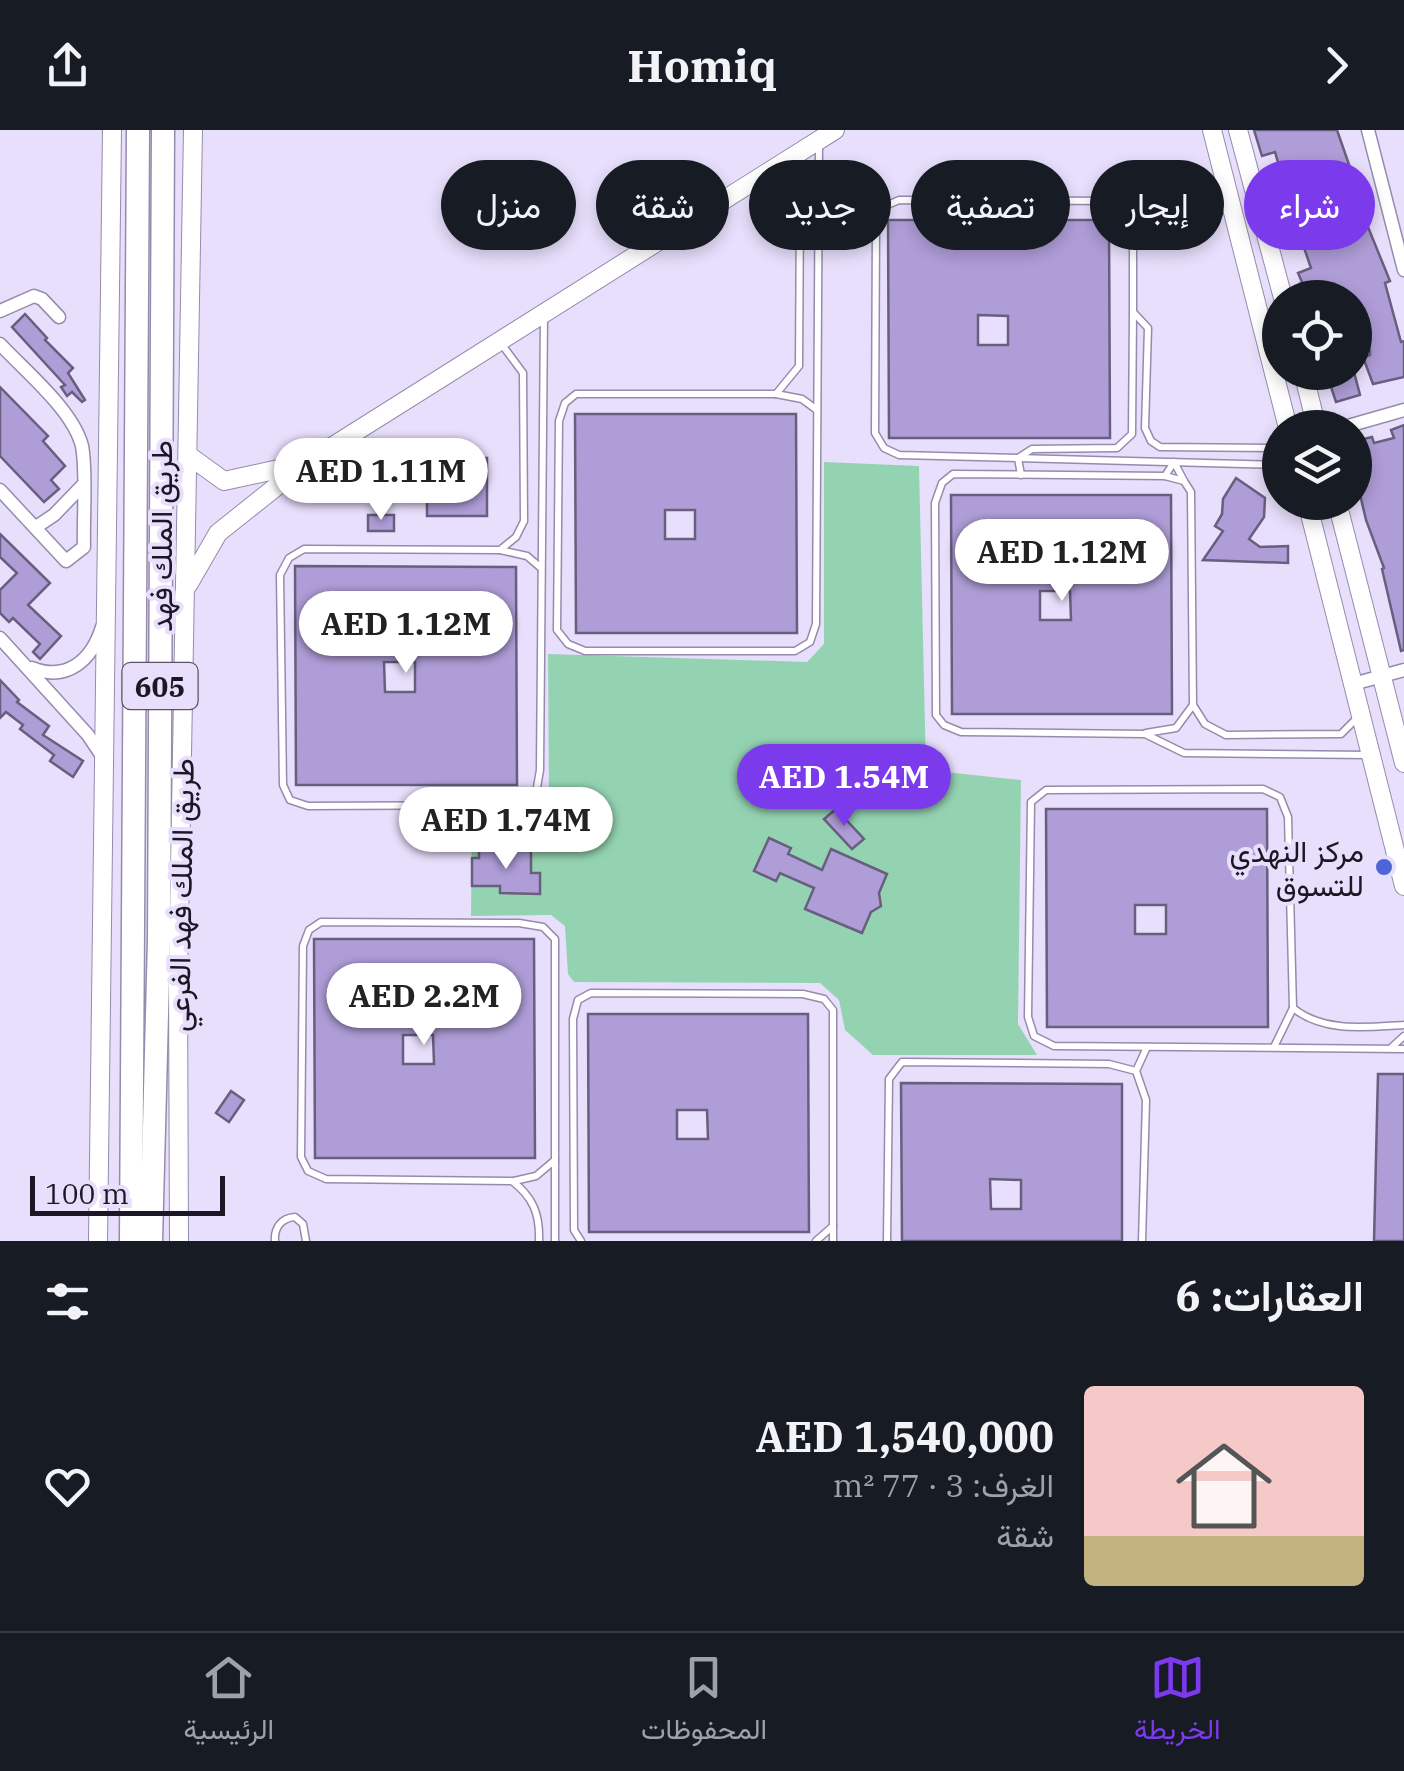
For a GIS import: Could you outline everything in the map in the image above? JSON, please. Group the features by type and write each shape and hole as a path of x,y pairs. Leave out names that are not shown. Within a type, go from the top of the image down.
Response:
{"highway":[{"name":"طريق الملك فهد","path":"131,1241 138,130"},
{"name":"طريق الملك فهد","path":"151,1241 159,919 162,130"}],"main road":[{"path":"98,1241 112,130"},
{"name":"طريق الملك فهد الفرعي","path":"179,1241 178,982 193,130"},
{"path":"1212,130 1283,410"},
{"path":"1238,130 1279,280"},
{"path":"787,160 827,135"},
{"path":"185,590 218,533 306,463 749,184"},
{"path":"188,455 224,481 306,463"},
{"path":"1312,520 1371,756 1396,822 1404,886"},
{"path":"1341,520 1404,763"}],"street":[{"path":"1368,130 1404,270"},
{"path":"0,312 34,296 60,317"},
{"path":"0,344 71,422 82,446 84,547 66,561 0,490"},
{"path":"1372,419 1404,410"},
{"path":"36,527 54,516 82,486"},
{"path":"25,666 50,676 62,674 97,643 104,623"},
{"path":"0,638 88,735 102,756"},
{"path":"1353,684 1404,670"}],"lane":[{"path":"818,411 802,400 776,394 576,394 564,403 560,421 557,630 568,644 585,650 795,651 810,642 816,624 827,135"},
{"path":"1018,458 1032,449 1118,448 1132,434 1133,220 1120,201 899,200 883,207 876,224 876,433 884,448 899,455 1018,458 1262,464"},
{"path":"776,394 799,366 800,250"},
{"path":"1133,312 1148,328 1145,428 1151,441 1160,447 1262,448"},
{"path":"542,569 527,556 500,550 304,549 288,558 280,575 283,785 290,800 308,806 522,805 536,794 540,770 542,569 544,314"},
{"path":"500,342 523,373 524,521 516,537 500,550"},
{"path":"1018,458 1021,475"},
{"path":"1165,476 1174,462 1191,492 1193,705 1205,724 1226,734 1341,734 1361,715"},
{"path":"1184,480 1165,476 953,474 942,482 935,503 936,715 944,725 961,732 1145,734 1176,728 1193,705"},
{"path":"1145,734 1184,754 1371,756"},
{"path":"1274,1047 1293,1008 1288,818 1280,797 1262,789 1046,790 1031,802 1028,1018 1034,1036 1054,1046 1404,1049"},
{"path":"556,1159 536,1176 512,1181 326,1179 308,1170 301,1157 303,946 309,930 321,922 519,923 543,926 555,939 556,1159 556,1241"},
{"path":"581,1241 574,1230 572,1019 578,1000 591,992 803,994 824,999 833,1010 832,1241"},
{"path":"1293,1008 1309,1021 1336,1026 1404,1025"},
{"path":"1391,1048 1404,1036"},
{"path":"1142,1241 1146,1100 1136,1071 1147,1047"},
{"path":"888,1241 889,1079 902,1062 1109,1064 1136,1071"},
{"path":"512,1181 530,1194 539,1223 539,1241"},
{"path":"275,1241 279,1225 295,1217 303,1224 306,1241"},
{"path":"816,1241 833,1226"}],"green space":[{"path":"824,462 919,466 926,770 1021,780 1018,1024 1037,1055 873,1055 845,1030 839,1000 820,983 574,982 568,974 565,926 551,915 471,916 472,819 529,819 549,800 548,654 807,662 824,644"}],"building":[{"path":"1254,130 1337,130 1347,160 1277,160 1275,152 1262,156"},
{"path":"891,220 911,220 911,250 1070,250 1070,220 1090,220 1090,250 1109,250 1110,438 889,438","holes":["978,315 1008,316 1008,345 978,345"]},
{"path":"1375,244 1390,281 1385,283 1401,342 1404,341 1404,377 1372,381 1372,280 1301,280 1298,273 1311,268 1305,250 1375,250"},
{"path":"25,314 73,368 68,373 85,400 82,402 72,392 67,396 61,387 65,385 12,327"},
{"path":"0,387 48,436 43,441 65,466 51,480 59,489 44,502 0,456"},
{"path":"1332,390 1359,390 1360,395 1336,402"},
{"path":"575,414 796,414 797,633 576,633","holes":["665,510 695,510 695,539 665,539"]},
{"path":"1404,425 1401,651 1384,568 1366,520 1372,520 1372,437 1374,443 1394,438 1391,430"},
{"path":"427,443 443,443 443,458 487,458 487,516 427,516"},
{"path":"1236,478 1262,496 1262,520 1249,539 1260,547 1288,546 1288,563 1203,560 1223,531 1215,526 1222,514 1223,499"},
{"path":"951,495 1171,495 1172,714 952,714","holes":["1040,591 1070,591 1071,620 1040,620"]},
{"path":"368,515 394,515 394,531 368,531"},
{"path":"0,534 50,583 28,605 61,636 40,659 33,652 40,644 13,618 9,622 0,613 0,590 17,573 0,557"},
{"path":"295,566 516,567 517,785 296,785","holes":["384,662 415,662 415,692 385,692"]},
{"path":"0,680 17,702 49,726 43,735 83,761 73,777 50,761 54,755 20,729 23,725 6,712 0,718"},
{"path":"836,809 864,839 852,849 824,819"},
{"path":"1046,809 1267,809 1268,1027 1047,1027","holes":["1135,905 1166,905 1166,934 1135,934"]},
{"path":"769,838 791,848 788,854 822,870 831,849 887,874 879,893 881,906 871,912 862,933 805,909 814,888 780,873 776,881 754,871"},
{"path":"479,850 531,851 531,873 540,873 540,894 500,893 500,886 472,886 472,858 479,858"},
{"path":"314,939 534,939 535,1158 315,1158","holes":["403,1035 433,1035 434,1064 403,1064"]},
{"path":"588,1014 808,1014 809,1232 589,1232","holes":["677,1110 707,1110 708,1139 677,1139"]},
{"path":"1378,1074 1404,1074 1404,1241 1374,1241"},
{"path":"901,1083 1122,1084 1122,1241 902,1241","holes":["990,1179 1021,1180 1021,1209 991,1209"]},
{"path":"231,1091 244,1100 229,1122 216,1113"}],"place":[{"name":"مركز النهدي للتسوق","path":"1384,867"}]}
